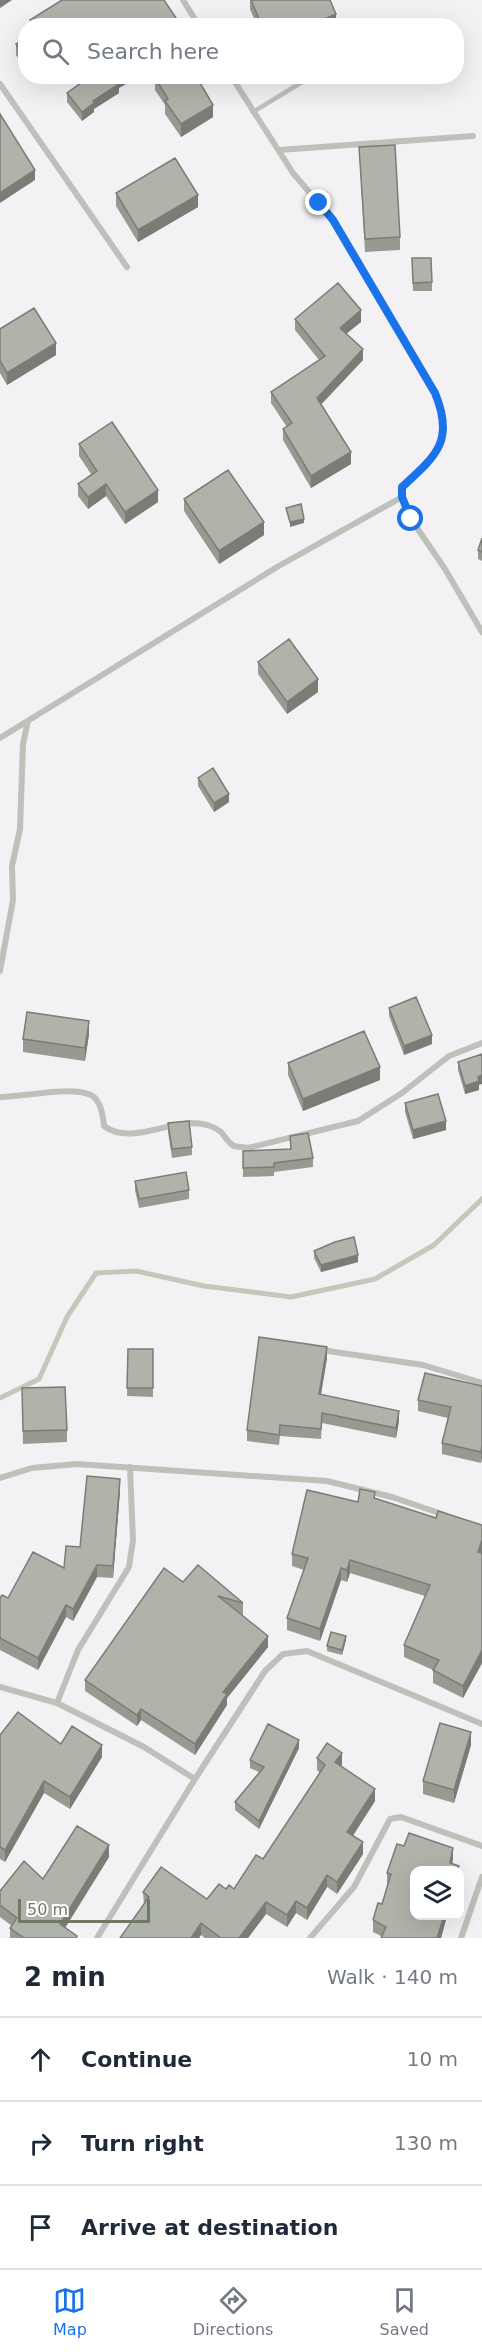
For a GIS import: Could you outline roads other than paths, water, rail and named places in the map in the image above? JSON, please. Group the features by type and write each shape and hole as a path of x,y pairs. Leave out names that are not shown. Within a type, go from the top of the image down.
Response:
{"street":[{"path":"183,0 193,18"},
{"path":"0,84 127,267"},
{"path":"236,84 293,173 333,220 423,373 441,408 444,430 441,442 428,464 402,487 402,497 411,519 445,569 482,632"},
{"path":"279,150 473,136"},
{"path":"0,738 277,567 402,497"},
{"path":"0,971 13,900 12,866 21,829 23,744 28,721"},
{"path":"0,1097 83,1092 96,1099 101,1109 104,1126 112,1132 125,1135 169,1125 193,1123 211,1126 221,1132 234,1146 248,1148 358,1121 402,1093 449,1056 482,1043"},
{"path":"327,1351 423,1365 482,1383"},
{"path":"0,1478 32,1468 77,1464 327,1481 392,1497 448,1517"},
{"path":"57,1703 78,1650 129,1567 133,1540 130,1467"},
{"path":"97,1938 265,1671 283,1654 307,1651 482,1724"},
{"path":"0,1687 57,1703 144,1747 195,1779"},
{"path":"309,1938 354,1887 390,1819 401,1817 482,1846"},
{"path":"461,1938 482,1877"}],"lane":[{"path":"253,112 299,84"}],"waterway":[{"path":"0,1398 39,1379 67,1317 96,1273 136,1271 204,1286 291,1297 375,1279 434,1245 482,1199"}]}
